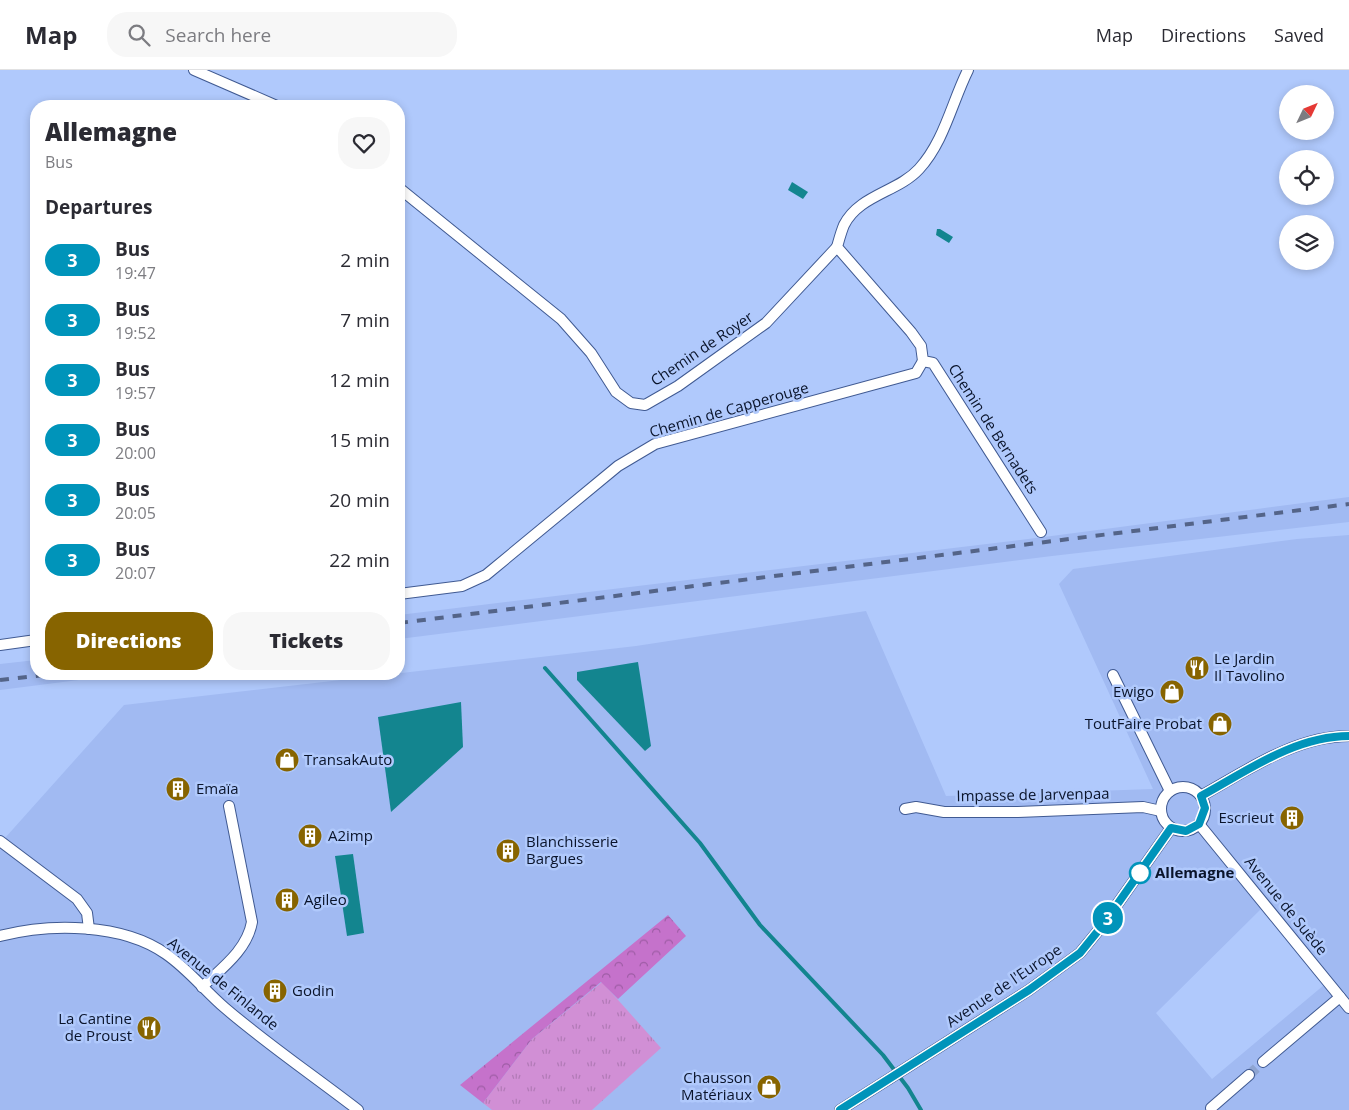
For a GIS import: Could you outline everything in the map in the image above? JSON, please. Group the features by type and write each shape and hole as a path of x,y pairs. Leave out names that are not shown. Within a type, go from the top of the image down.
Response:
{"street":[{"path":"194,70 263,100"},
{"path":"923,361 921,346 912,332 837,247 844,224 857,209 874,197 902,184 919,170 928,158 936,146 968,70"},
{"name":"Chemin de Royer","path":"405,193 561,318 591,353 616,392 631,403 645,405 678,386 766,323 837,247"},
{"name":"Chemin de Bernadets","path":"923,361 933,363 1041,532"},
{"name":"Chemin de Capperouge","path":"405,593 462,586 486,575 618,466 655,444 916,373 923,361"},
{"path":"0,645 30,641"},
{"path":"1113,675 1170,791"},
{"path":"1201,796 1276,755 1311,742 1349,736"},
{"path":"1183,787 1196,791 1201,796 1205,808 1199,824 1186,831 1171,828 1162,818 1160,811 1162,800 1170,791 1183,787"},
{"path":"202,987 244,946 250,934 252,922 229,806"},
{"name":"Impasse de Jarvenpaa","path":"905,809 916,808 944,812 1018,812 1142,808 1160,811"},
{"name":"Avenue de Suède","path":"1199,824 1349,1008"},
{"name":"Avenue de l'Europe","path":"840,1110 1029,990 1080,953 1102,926 1171,828"},
{"path":"0,840 77,899 87,913 89,929"},
{"name":"Avenue de Finlande","path":"0,936 39,929 89,929 123,934 149,944 166,954 225,1008 358,1110"},
{"path":"1264,1062 1340,997"},
{"path":"1211,1108 1249,1075"}],"shaded area":[{"path":"792,182 808,192 803,199 788,190"},
{"path":"937,229 953,237 949,243 936,235"},
{"path":"1349,497 1349,522 1052,556 405,638 405,614 1044,537"},
{"path":"1349,535 1349,1110 0,1110 0,835 5,838 124,705 341,680 405,680 405,673 636,646 866,611 946,796 1153,789 1059,584 1073,569 1297,539","holes":["1261,909 1324,985 1212,1079 1156,1013"]},
{"path":"30,661 30,680 79,680 0,690 0,664"},
{"path":"638,662 651,746 645,751 577,680 577,672"},
{"path":"461,702 463,747 391,812 378,717"},
{"path":"353,854 364,933 347,936 335,856"}],"green space":[{"path":"668,915 686,936 618,999 601,982 532,1039 483,1103 460,1085"},
{"path":"602,982 661,1048 592,1110 492,1110 483,1103 532,1039"}],"waterway":[{"path":"545,668 700,843 760,925 883,1055 908,1088 921,1110"}],"tunnel":[{"path":"1249,1075 1263,1062"}],"railway":[{"path":"405,622 1349,504"},
{"path":"0,680 30,677"}],"bus line":[{"name":"3","path":"840,1110 1029,990 1080,953 1102,926 1171,828 1178,831 1186,831 1199,824 1205,808 1201,796 1276,755 1298,746 1340,736 1349,736"}],"place":[{"name":"Le Jardin Il Tavolino","path":"1197,668"},
{"name":"Ewigo","path":"1172,692"},
{"name":"ToutFaire Probat","path":"1220,724"},
{"name":"TransakAuto","path":"287,760"},
{"name":"Emaïa","path":"178,789"},
{"name":"Escrieut","path":"1292,818"},
{"name":"A2imp","path":"310,836"},
{"name":"Blanchisserie Bargues","path":"508,851"},
{"name":"Allemagne","path":"1140,873"},
{"name":"Agileo","path":"287,900"},
{"name":"Godin","path":"275,991"},
{"name":"La Cantine de Proust","path":"149,1028"},
{"name":"Chausson Matériaux","path":"769,1087"}]}
